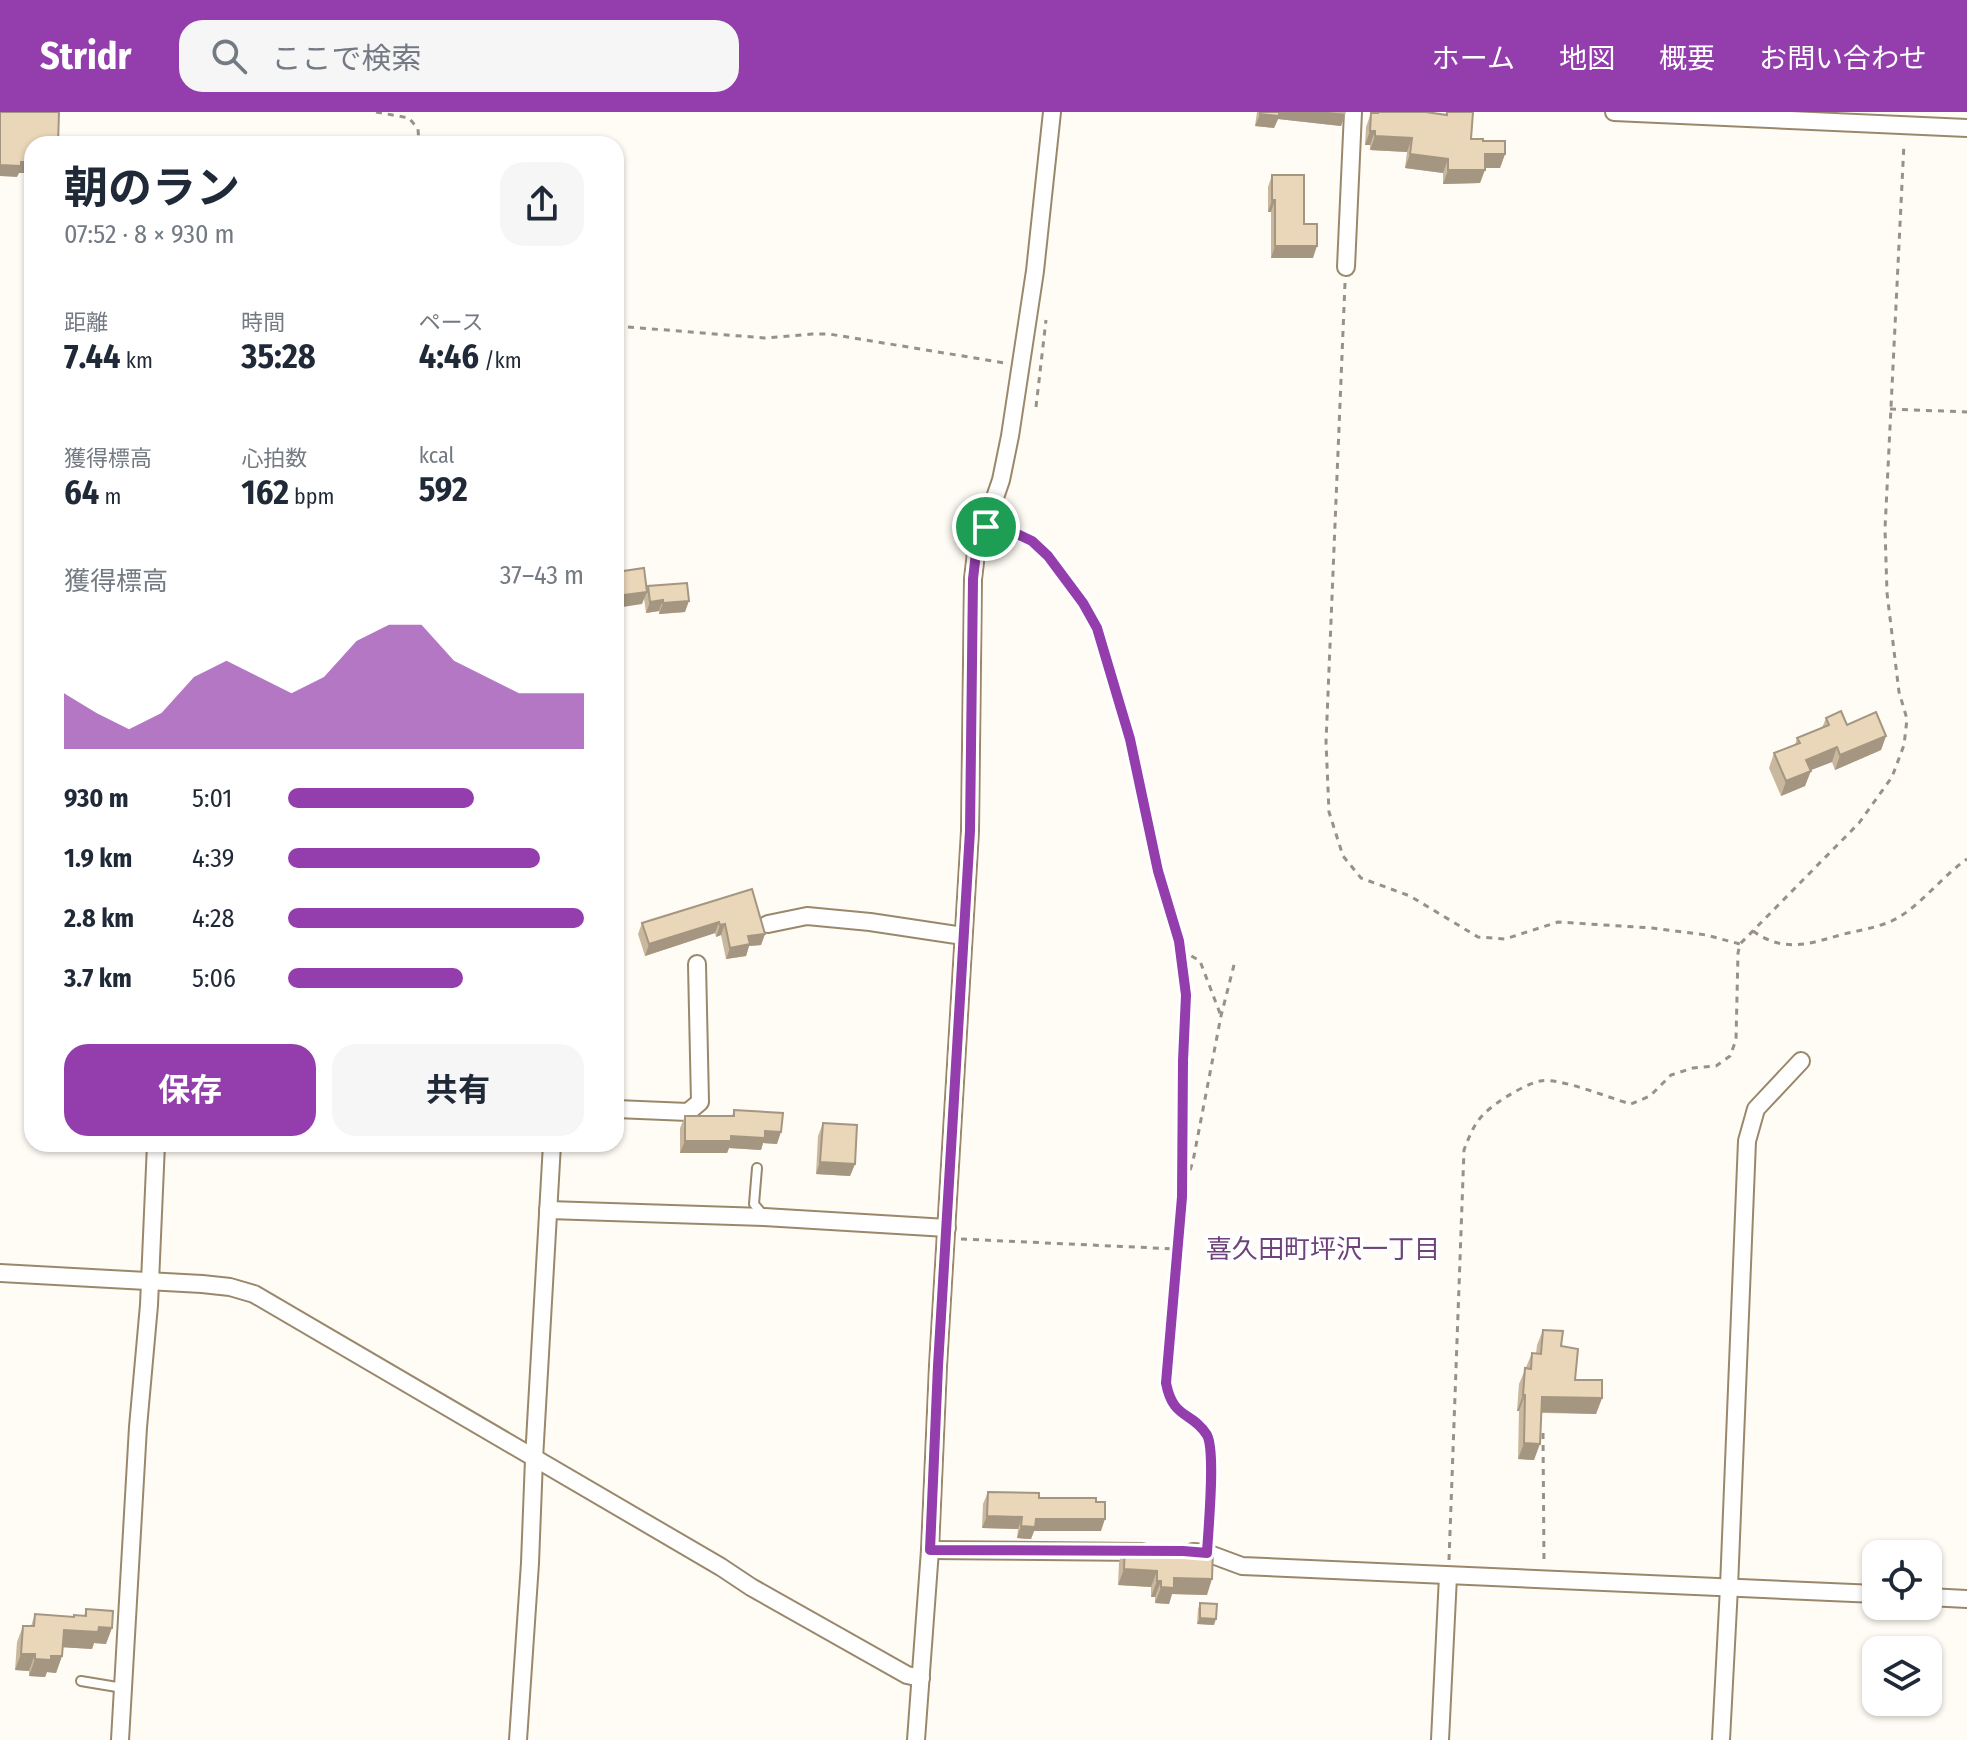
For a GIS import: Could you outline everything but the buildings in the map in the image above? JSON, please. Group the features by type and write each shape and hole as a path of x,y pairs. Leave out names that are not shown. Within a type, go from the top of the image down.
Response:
{"street":[{"path":"916,1740 930,1550 970,831 973,579 976,553 1001,480 1021,365 1035,271 1052,112"},
{"path":"1346,267 1353,112"},
{"path":"1614,112 1967,128"},
{"path":"768,924 807,916 963,936"},
{"path":"624,1109 688,1112 700,1102 697,964"},
{"path":"1721,1740 1747,1141 1756,1109 1801,1061"},
{"path":"120,1740 156,1152"},
{"path":"518,1740 552,1152"},
{"path":"548,1210 764,1217 947,1233"},
{"path":"0,1273 150,1280 220,1286 254,1294 751,1587 907,1675 921,1678"},
{"path":"930,1550 1154,1552"},
{"path":"1183,1551 1207,1553 1242,1566 1862,1593"},
{"path":"1440,1740 1448,1576"},
{"path":"1942,1598 1967,1599"}],"lane":[{"path":"757,1168 754,1204 764,1217"},
{"path":"81,1681 123,1688"}],"path":[{"path":"376,112 409,118 418,129 418,136"},
{"path":"1448,1576 1464,1150 1473,1126 1486,1111 1519,1089 1542,1080 1566,1083 1631,1104 1650,1096 1671,1075 1693,1068 1716,1066 1730,1056 1736,1040 1740,944 1859,823 1892,777 1904,745 1907,719 1899,692 1887,593 1885,529 1905,126"},
{"path":"1346,267 1326,742 1329,812 1343,856 1361,878 1410,896 1478,937 1505,939 1558,922 1652,928 1706,935 1740,944"},
{"path":"624,327 765,338 829,334 1021,365"},
{"path":"1890,409 1967,412"},
{"path":"986,527 999,528 1032,541 1048,556 1083,603 1097,628 1130,739 1158,871 1180,950 1186,995 1182,1197 1166,1383 1173,1406 1209,1438 1211,1466 1207,1553"},
{"path":"1753,931 1764,939 1779,943 1809,945 1879,926 1914,906 1967,859"},
{"path":"1180,950 1200,961 1221,1016"},
{"path":"1182,1197 1193,1161 1235,961"},
{"path":"947,1233 1177,1249"},
{"path":"1543,1433 1544,1580"}],"district":[{"name":"喜久田町坪沢一丁目","path":"1323,1249"}],"route":[{"path":"986,527 999,528 1032,541 1048,556 1083,603 1097,628 1130,739 1158,871 1179,941 1186,995 1182,1197 1166,1383 1173,1406 1209,1438 1211,1466 1207,1553 930,1550 970,831 973,579 976,553 986,527"}]}
